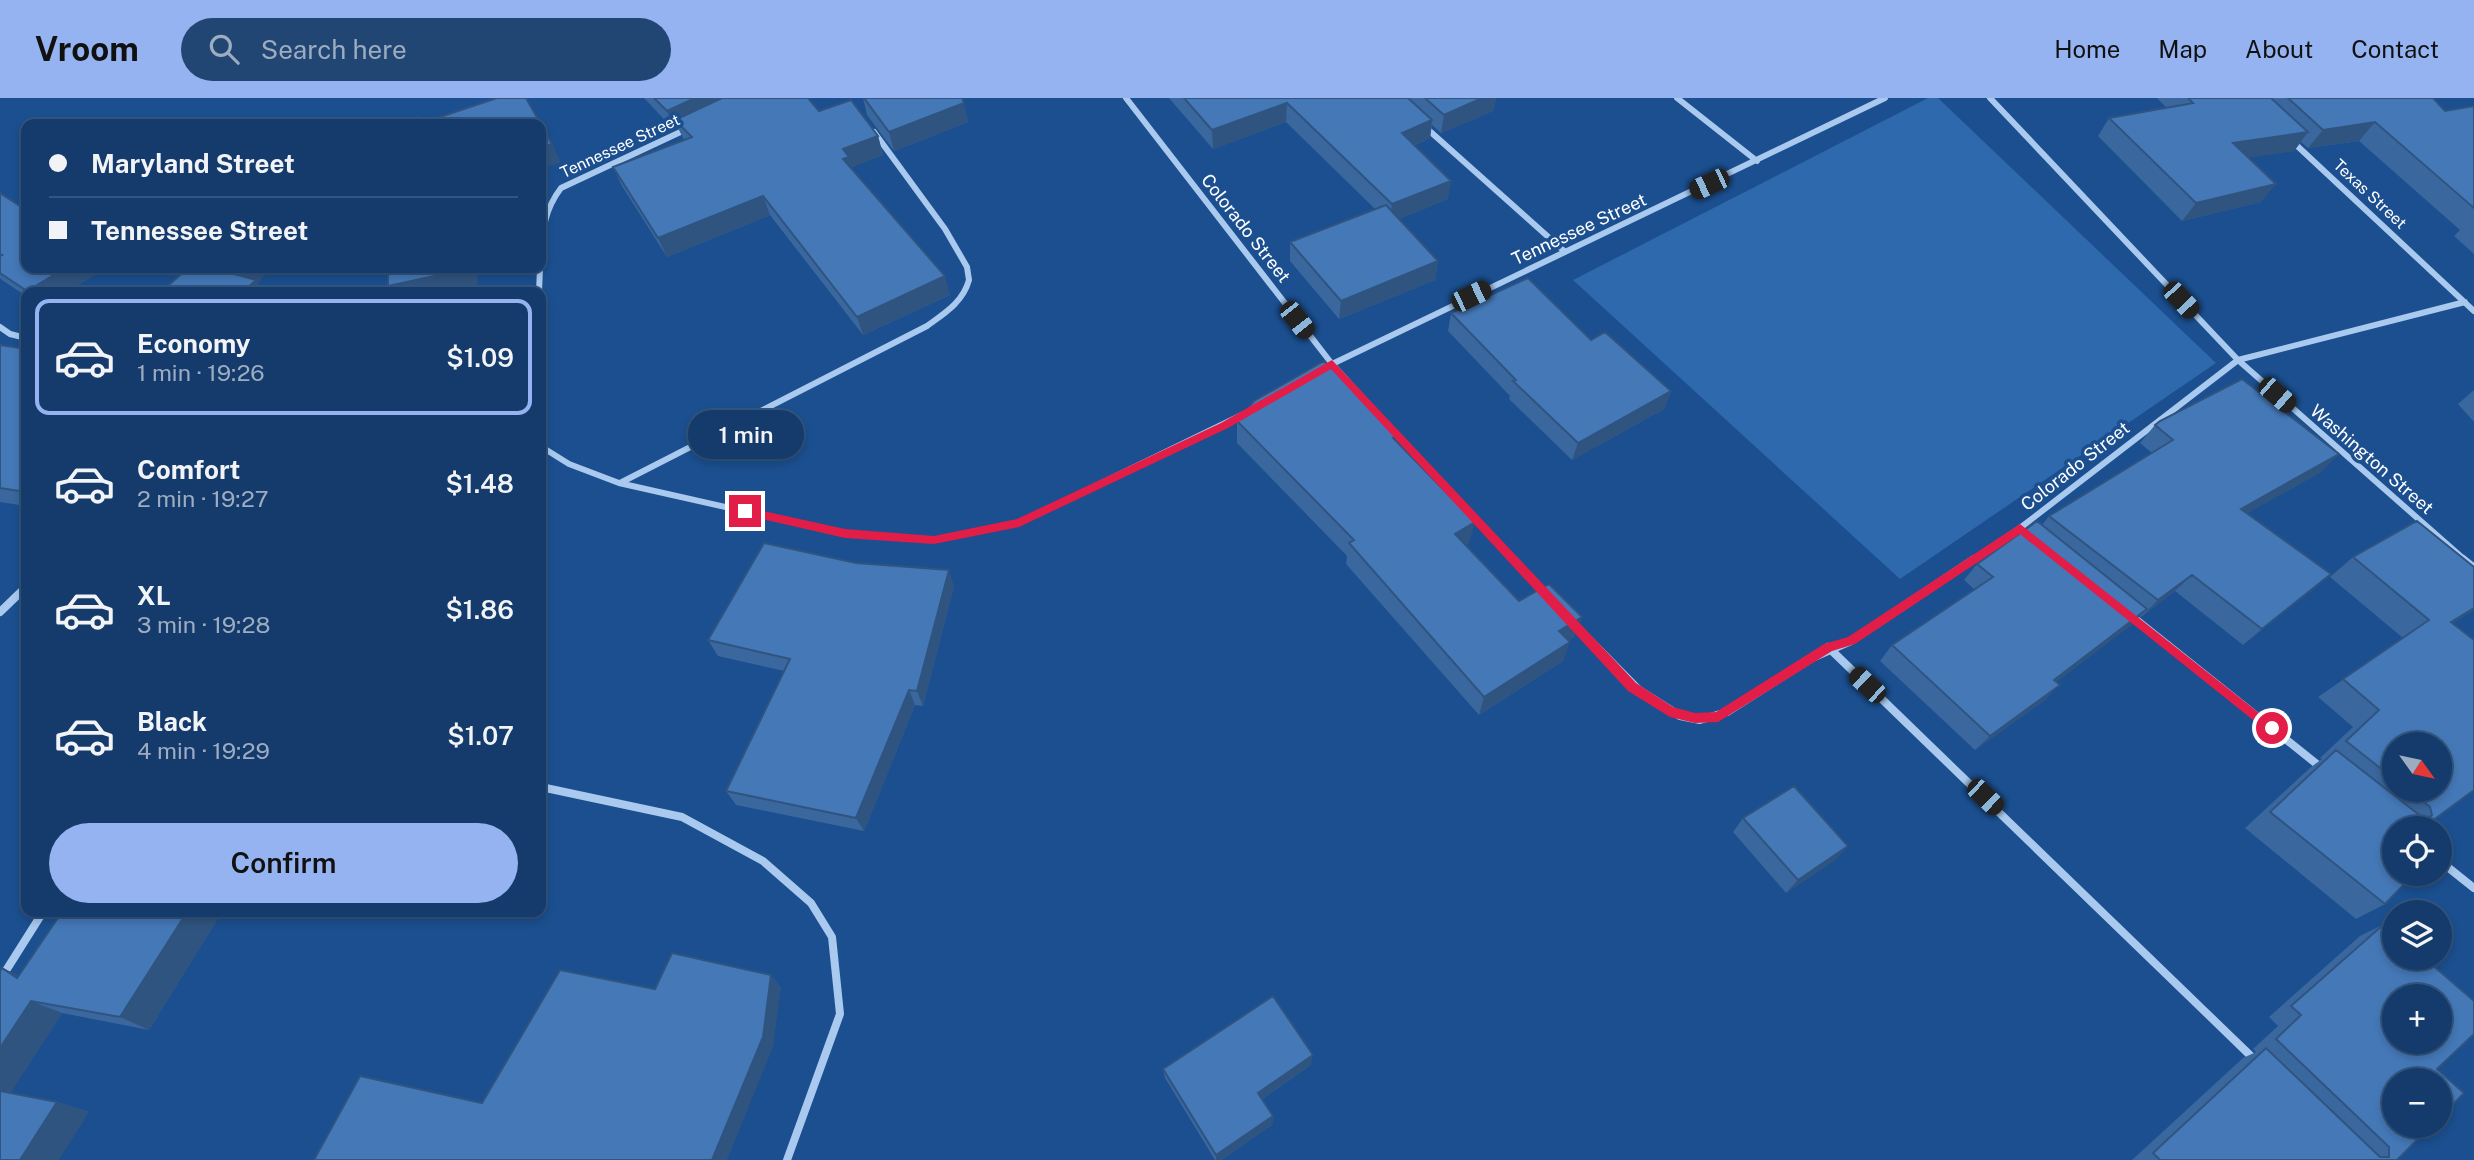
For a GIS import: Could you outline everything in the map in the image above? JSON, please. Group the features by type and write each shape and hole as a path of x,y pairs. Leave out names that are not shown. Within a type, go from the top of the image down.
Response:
{"street":[{"name":"Colorado Street","path":"1126,98 1332,364 1378,414"},
{"path":"1677,98 1757,161"},
{"name":"Tennessee Street","path":"1320,371 1885,98"},
{"name":"Washington Street","path":"1990,98 2238,360 2474,568"},
{"path":"1413,116 1564,251"},
{"name":"Tennessee Street","path":"546,214 549,202 561,188 695,126"},
{"path":"620,483 927,326 962,298 970,278 957,246 872,130"},
{"name":"Texas Street","path":"2286,135 2474,311"},
{"name":"Colorado Street","path":"1566,616 1632,687 1670,711 1695,718 1718,717 1828,648 1851,641 2020,528 2238,360 2465,302"},
{"path":"0,327 10,334 21,337"},
{"path":"546,450 569,464 620,483 845,534 934,540 1019,523 1224,425 1260,405"},
{"path":"1388,424 1548,596"},
{"path":"2020,528 2031,537"},
{"path":"0,612 21,592"},
{"path":"2117,605 2333,776"},
{"path":"1828,648 2260,1065"},
{"path":"546,788 682,817 763,861 811,903 832,937 840,1014 787,1160"},
{"path":"2452,871 2474,888"},
{"path":"0,980 40,917"}],"shaded area":[{"path":"1928,98 1938,98 2216,363 1900,579 1573,280"}],"building":[{"path":"497,98 526,98 538,119 434,119"},
{"path":"654,98 695,98 667,111"},
{"path":"722,98 808,98 819,111 851,100 878,136 843,149 849,157 843,159 945,276 857,317 763,196 658,238 613,167 692,137 675,120"},
{"path":"864,98 962,98 964,103 889,132"},
{"path":"1184,98 1408,98 1432,120 1402,133 1451,181 1392,204 1287,103 1212,130"},
{"path":"1425,98 1482,98 1444,115"},
{"path":"2188,98 2271,98 2308,132 2233,143 2276,184 2196,203 2109,118 2193,103"},
{"path":"2288,98 2433,98 2445,111 2474,106 2474,208 2375,122 2323,130"},
{"path":"546,134 552,144 546,146"},
{"path":"0,193 21,207 21,273 57,273 34,287 21,287 0,273"},
{"path":"1386,205 1438,261 1341,301 1290,242"},
{"path":"182,273 235,273 256,280 248,287 167,287"},
{"path":"388,273 448,273 388,286"},
{"path":"1528,278 1591,340 1605,332 1671,391 1578,443 1513,381 1516,380 1451,313"},
{"path":"0,345 21,348 21,491 0,488"},
{"path":"1324,361 1400,433 1393,438 1475,522 1455,534 1519,601 1549,584 1582,617 1559,631 1570,642 1484,697 1349,543 1354,540 1237,421 1254,401"},
{"path":"2242,379 2339,454 2241,509 2331,574 2262,629 2192,575 2158,600 2049,516 2173,440 2155,425 2160,421"},
{"path":"2037,521 2147,609 2054,680 2060,685 1990,736 1892,645 1993,577 1977,564"},
{"path":"2417,521 2474,567 2474,608 2451,622 2474,640 2474,790 2439,816 2431,816 2430,807 2424,802 2452,802 2452,732 2382,732 2382,770 2346,741 2379,710 2343,679 2429,620 2353,557"},
{"path":"764,543 856,563 949,570 917,691 909,690 856,818 726,791 790,659 708,640"},
{"path":"2336,750 2382,786 2382,802 2403,802 2421,816 2382,816 2382,886 2402,886 2389,900 2382,902 2270,812"},
{"path":"1794,786 1848,846 1798,880 1743,818"},
{"path":"59,917 184,917 120,1017 31,1001 0,1048 0,971 2,968 17,978"},
{"path":"2382,926 2382,970 2438,970 2474,1001 2474,1034 2438,1068 2382,1068 2382,1138 2419,1138 2397,1160 2160,1160 2153,1153 2266,1048 2380,1157 2389,1157 2389,1147 2276,1039 2301,1015 2291,1006"},
{"path":"672,953 771,975 763,1037 712,1160 314,1160 360,1076 482,1103 560,970 655,989"},
{"path":"1273,996 1313,1055 1258,1093 1273,1116 1216,1155 1163,1069"},
{"path":"2452,1082 2464,1093 2452,1106"},
{"path":"0,1091 57,1102 20,1160 0,1160"}],"route":[{"path":"745,511 845,534 934,540 1019,523 1224,425 1332,364 1632,687 1670,711 1695,718 1718,717 1828,648 1851,641 2020,528 2272,728"}]}
